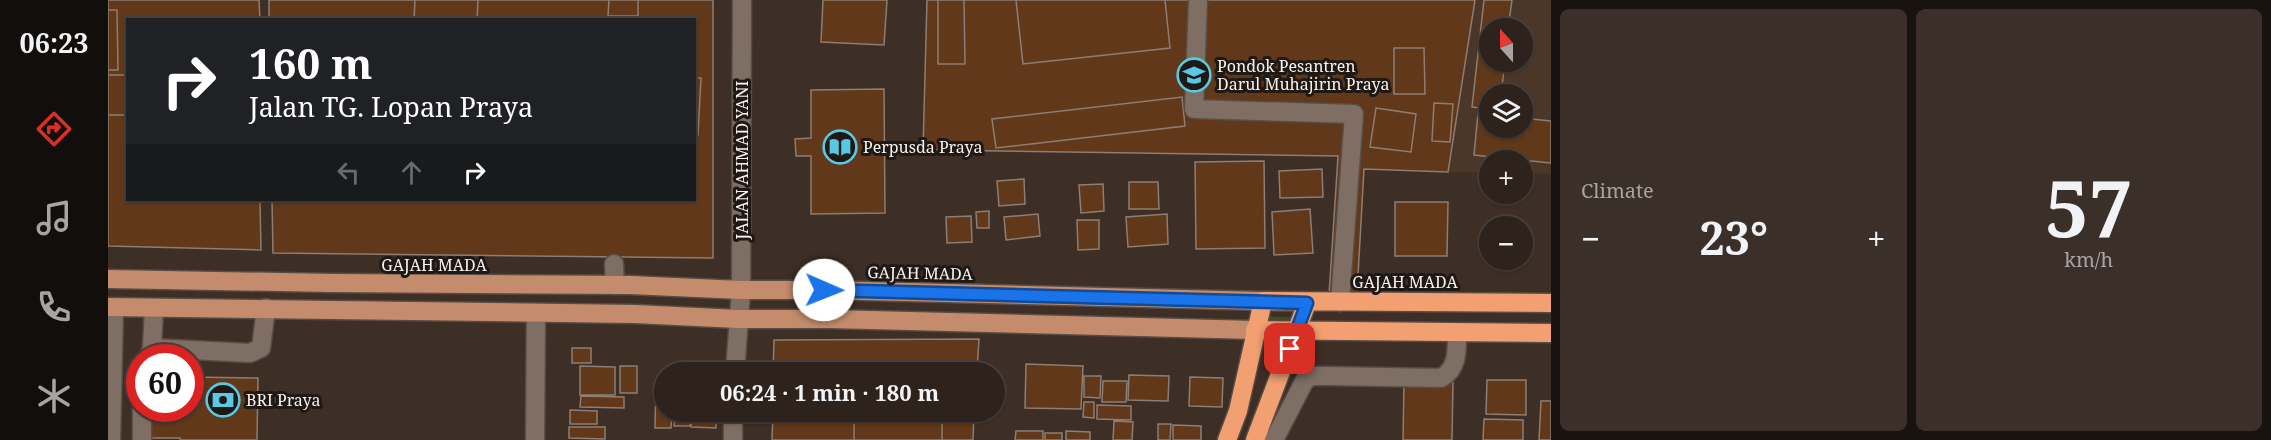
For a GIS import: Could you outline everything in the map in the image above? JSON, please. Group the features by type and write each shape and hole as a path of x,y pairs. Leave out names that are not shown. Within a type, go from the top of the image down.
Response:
{"highway":[{"name":"GAJAH MADA","path":"1263,301 1551,303"},
{"path":"1227,440 1238,411 1263,301"},
{"path":"1255,440 1307,303"},
{"path":"1255,330 1551,333"}],"main road":[{"name":"GAJAH MADA","path":"108,279 615,285 741,290 1263,301"},
{"path":"328,309 332,283"},
{"path":"111,307 635,314 928,327 1255,330"}],"street":[{"name":"JALAN AHMAD YANI","path":"736,362 741,290 742,0"},
{"path":"1198,0 1194,109 1354,114 1340,302"},
{"path":"614,264 615,285"},
{"path":"111,307 111,440"},
{"path":"152,344 154,308"},
{"path":"204,353 250,353 261,348 266,308"},
{"path":"535,440 536,314"},
{"path":"1274,440 1305,380 1312,376 1441,378 1449,373 1455,362 1457,333"},
{"path":"142,422 142,440"},
{"path":"732,440 733,422"}],"shaded area":[{"path":"1472,0 1551,0 1551,174 1533,173 1533,150 1479,150 1479,173 1448,172"}],"green space":[{"path":"1257,316 1308,318 1271,361"}],"building":[{"path":"108,0 259,0 260,18 126,18 126,201 260,201 261,250 108,246"},
{"path":"269,0 713,0 713,258 273,253 272,201 696,201 696,18 269,18"},
{"path":"415,0 478,0 477,18 414,18"},
{"path":"609,0 638,0 638,16 608,16"},
{"path":"823,0 887,0 884,45 821,42"},
{"name":"Pondok Pesantren Darul Muhajirin Praya","path":"927,0 1475,0 1448,172 1364,169 1357,293 1329,295 1338,156 923,150"},
{"path":"938,0 964,0 965,64 938,64"},
{"path":"1016,0 1165,0 1170,48 1023,64"},
{"path":"1484,0 1512,0 1509,18 1482,18"},
{"path":"108,10 117,10 118,70 108,70"},
{"path":"1479,45 1479,72 1504,72 1502,84 1479,84 1479,108 1472,107"},
{"path":"1394,48 1424,48 1425,94 1394,94"},
{"path":"108,75 126,75 126,115 108,115"},
{"path":"696,78 701,78 698,135 696,134"},
{"name":"Perpusda Praya","path":"884,89 885,213 811,214 811,156 796,156 795,139 811,138 811,90"},
{"path":"1182,97 1185,126 996,148 992,119"},
{"path":"1434,103 1453,104 1450,142 1432,141"},
{"path":"1376,108 1416,114 1411,152 1370,147"},
{"path":"1478,113 1479,138 1533,138 1533,119 1551,121 1551,163 1533,161 1533,150 1479,150 1479,156 1474,155"},
{"path":"1264,161 1265,248 1196,249 1195,162"},
{"path":"1322,169 1323,197 1280,198 1279,171"},
{"path":"1024,179 1025,204 999,206 997,181"},
{"path":"1129,182 1158,182 1159,209 1129,209"},
{"path":"1103,184 1104,211 1081,213 1079,185"},
{"path":"1395,202 1448,202 1447,256 1395,256"},
{"path":"1310,209 1313,253 1274,255 1272,212"},
{"path":"989,211 989,228 977,228 976,212"},
{"path":"1038,214 1040,236 1006,240 1004,217"},
{"path":"1167,214 1168,244 1128,247 1126,217"},
{"path":"971,216 972,242 947,243 946,217"},
{"path":"1077,220 1099,220 1099,249 1078,250"},
{"path":"979,339 978,362 773,362 774,340"},
{"path":"572,348 591,348 591,363 572,363"},
{"path":"1026,364 1083,366 1081,409 1025,408"},
{"path":"580,366 615,367 615,395 580,395"},
{"path":"620,366 637,366 637,393 620,393"},
{"path":"1129,375 1169,376 1168,401 1128,400"},
{"path":"1084,376 1101,376 1100,398 1084,397"},
{"path":"204,377 258,378 257,440 146,438 146,422 204,422"},
{"path":"1190,377 1223,378 1222,407 1189,406"},
{"path":"1404,380 1453,380 1452,440 1403,440"},
{"path":"1487,380 1526,380 1526,415 1486,414"},
{"path":"1103,381 1127,381 1126,402 1102,402"},
{"path":"581,396 624,397 624,408 580,407"},
{"path":"1541,401 1551,401 1551,440 1539,440"},
{"path":"1084,402 1094,402 1094,418 1083,417"},
{"path":"1097,405 1131,406 1131,420 1097,419"},
{"path":"570,410 597,411 597,424 570,424"},
{"path":"1484,419 1523,420 1523,440 1483,440"},
{"path":"1114,421 1133,422 1132,440 1113,440"},
{"path":"655,422 671,422 671,428 655,428"},
{"path":"674,422 690,422 690,426 674,426"},
{"path":"691,422 716,422 716,428 691,427"},
{"path":"773,422 974,422 973,440 772,440"},
{"path":"854,422 942,422 942,440 854,440"},
{"path":"1158,424 1171,424 1170,440 1158,440"},
{"path":"1173,425 1201,426 1201,440 1173,440"},
{"path":"569,427 605,427 605,439 569,438"},
{"path":"1016,431 1043,431 1043,440 1015,440"},
{"path":"1066,431 1090,432 1090,440 1066,440"},
{"path":"1045,433 1062,433 1062,440 1045,440"}],"place":[{"name":"Pondok Pesantren Darul Muhajirin Praya","path":"1194,75"},
{"name":"Perpusda Praya","path":"840,147"},
{"name":"BRI Praya","path":"223,400"}],"route":[{"path":"824,290 1307,303 1290,349"}]}
